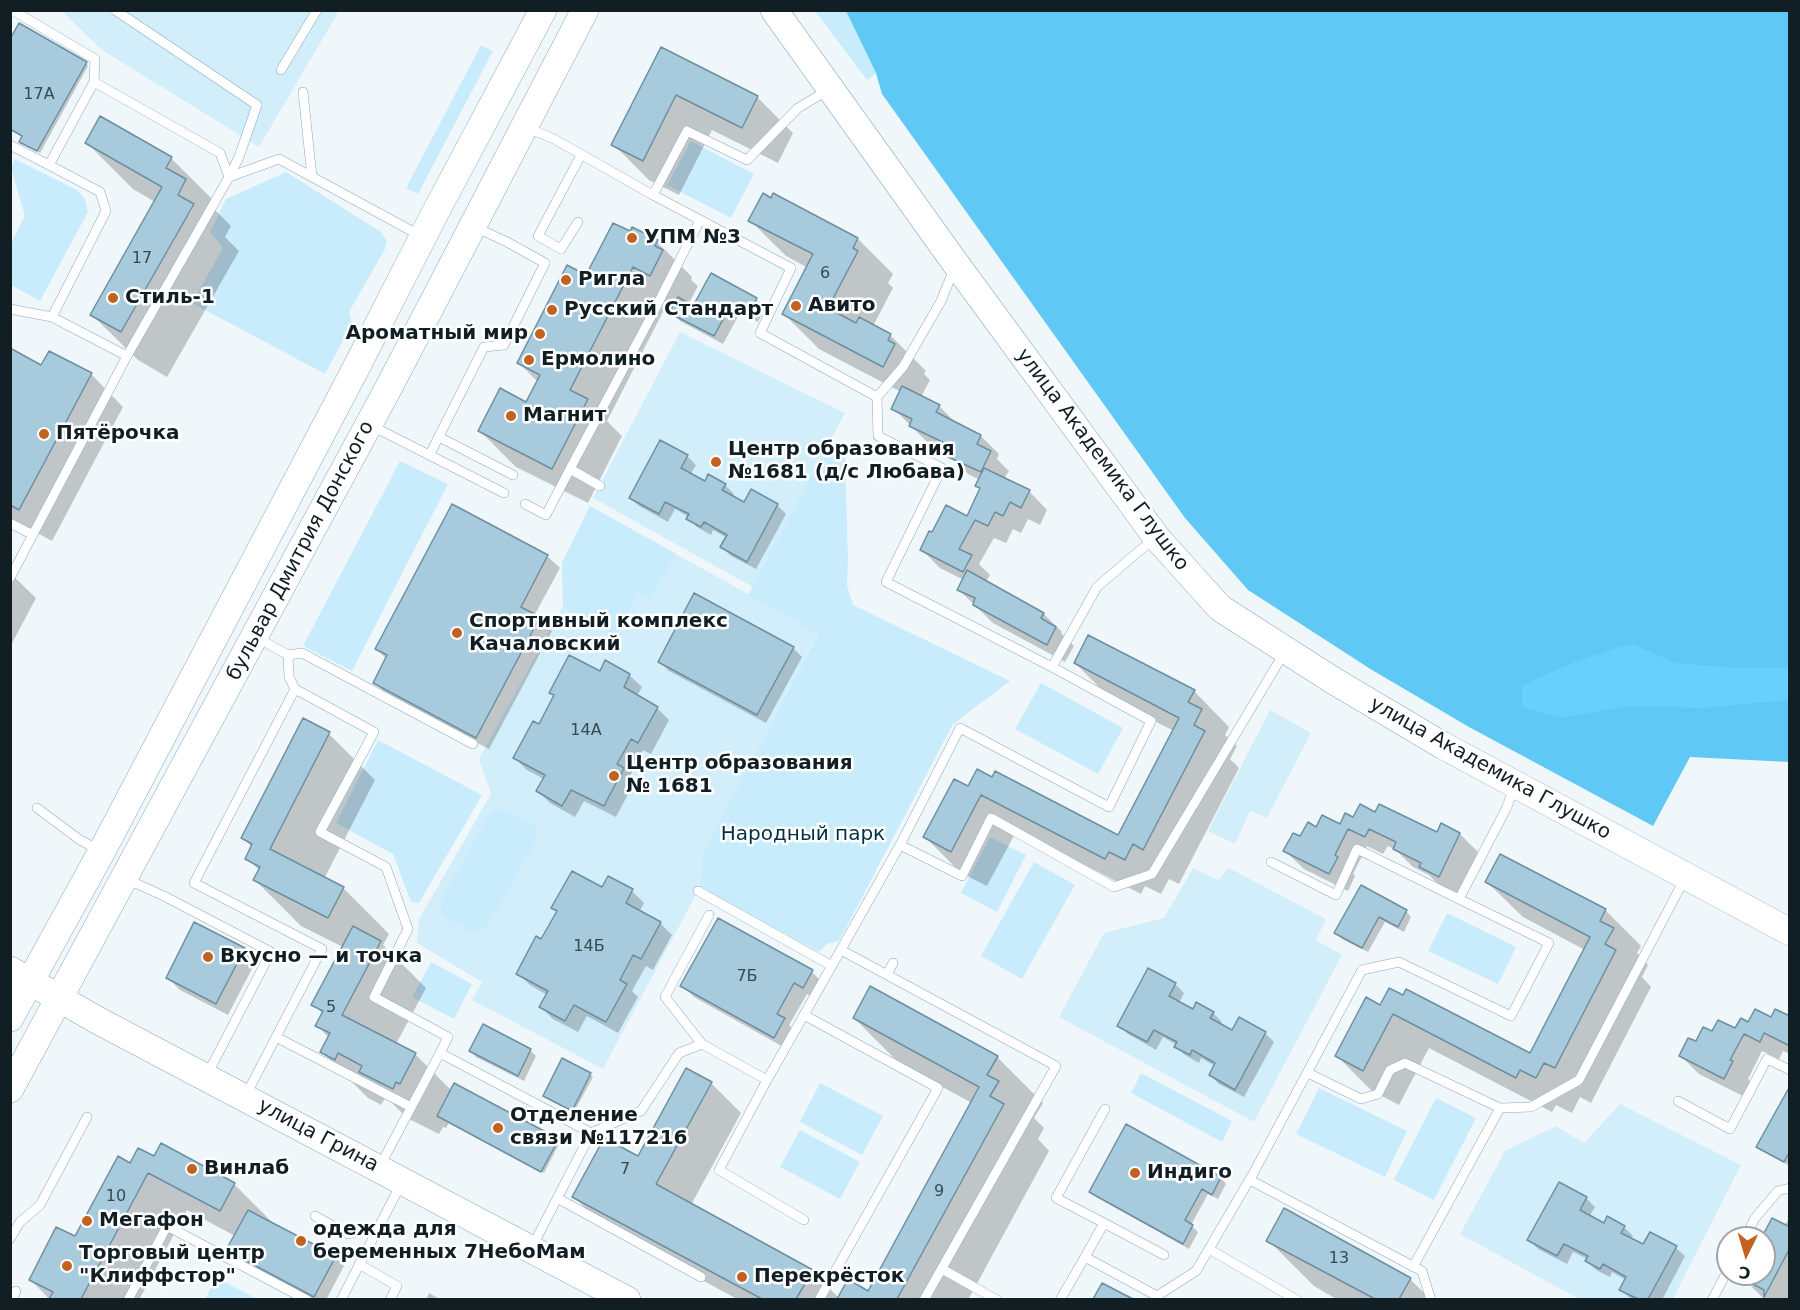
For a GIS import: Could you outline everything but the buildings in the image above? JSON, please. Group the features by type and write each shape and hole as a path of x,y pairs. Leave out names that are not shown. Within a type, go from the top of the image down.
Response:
{"street":[{"name":"бульвар Дмитрия Донского","path":"10,1018 21,975 102,851 543,10"},
{"name":"бульвар Дмитрия Донского","path":"10,1089 256,637 585,10"},
{"name":"улица Академика Глушко","path":"774,10 956,264 1157,538 1220,608 1285,651 1402,722 1790,932"},
{"name":"улица Грина","path":"21,975 97,1020 627,1299"}],"lane":[{"path":"12,10 95,59 94,82 49,165"},
{"path":"10,578 127,356 239,157 257,105 116,10"},
{"path":"281,70 317,10"},
{"path":"94,82 220,153 228,177"},
{"path":"653,195 687,131 747,160 798,108 830,89"},
{"path":"303,92 312,177"},
{"path":"525,126 791,268 760,333 877,397"},
{"path":"10,145 100,192 106,211 52,317"},
{"path":"578,222 561,249 538,236 581,155"},
{"path":"228,177 279,159 423,237"},
{"path":"525,504 546,515 700,220"},
{"path":"430,454 484,347 504,345 545,263 473,226"},
{"path":"804,1220 719,1170 767,1080 900,845 960,728 1109,807 1151,722 1052,667 886,582 942,468 878,436 877,397 903,367 941,301 956,264"},
{"path":"10,309 52,317 127,356"},
{"path":"369,424 504,493"},
{"path":"439,437 513,475"},
{"path":"570,469 600,486"},
{"path":"10,523 33,535"},
{"path":"1052,667 1097,586 1157,538"},
{"path":"256,637 288,655 302,652 473,744"},
{"path":"900,845 962,876 991,818 1114,887 1152,874 1285,651"},
{"path":"288,655 289,676 295,689 374,732 320,832 386,867 408,928 374,997 448,1037 379,1168"},
{"path":"245,1098 322,948 194,883 295,689"},
{"path":"1459,899 1506,809 1516,784"},
{"path":"37,808 80,840 102,851"},
{"path":"1085,1257 1156,1298 1196,1270 1250,1180 1362,970 1399,962 1510,1016 1549,943 1357,849 1336,895 1271,862"},
{"path":"1308,1072 1361,1099 1378,1094 1390,1070 1406,1063 1500,1108 1531,1107 1579,1080 1686,876"},
{"path":"125,878 272,952 206,1077"},
{"path":"698,891 832,966"},
{"path":"709,915 665,997 702,1044 767,1080"},
{"path":"841,950 1056,1065 924,1299"},
{"path":"887,975 893,963"},
{"path":"804,1015 938,1088 819,1299"},
{"path":"276,1037 411,1107"},
{"path":"531,1249 591,1133 641,1111 679,1053 702,1044"},
{"path":"440,1053 591,1133"},
{"path":"1678,1101 1730,1129 1767,1059 1790,1070"},
{"path":"1413,1267 1500,1108"},
{"path":"1105,1109 1056,1198 1164,1255"},
{"path":"10,1239 20,1222 40,1205 87,1117"},
{"path":"1250,1180 1422,1272 1431,1299"},
{"path":"341,1299 403,1181"},
{"path":"1751,1226 1778,1191 1790,1188"},
{"path":"557,1198 701,1277"},
{"path":"315,1216 348,1234 380,1226"},
{"path":"1059,1299 1104,1223"},
{"path":"128,1299 167,1226 307,1299"},
{"path":"1209,1249 1297,1299"},
{"path":"360,1264 397,1286 390,1299"},
{"path":"942,1269 997,1299"}],"shaded area":[{"path":"62,11 339,11 259,147 102,50"},
{"path":"846,11 1789,11 1789,762 1690,757 1653,826 1469,727 1372,670 1248,590 1185,518 882,94 876,73"},
{"name":"Центр образования №1681 (д/с Любава)","path":"680,332 845,413 753,587 593,498"},
{"name":"Центр образования № 1681","path":"590,506 818,633 704,849 698,891 603,1069 472,1000 482,982 417,943 419,919 491,794 479,759 563,606 562,563"},
{"path":"1634,645 1676,663 1736,668 1789,668 1789,700 1702,708 1628,706 1560,718 1522,707 1522,685 1575,662 1620,647"},
{"path":"1270,710 1311,733 1267,818 1250,811 1235,844 1208,831"},
{"path":"1193,868 1218,880 1229,868 1326,919 1316,940 1342,955 1254,1122 1059,1017 1104,933 1164,918"},
{"path":"1620,1104 1741,1165 1673,1299 1579,1299 1460,1234 1505,1151 1556,1126 1584,1143"}],"green space":[{"path":"815,11 846,11 876,73 867,80"},
{"path":"481,45 493,51 418,194 406,188"},
{"path":"691,141 754,174 731,218 667,185"},
{"path":"15,159 77,190 85,199 88,212 40,301 11,285 11,243 25,216 11,168"},
{"path":"286,172 381,232 387,241 385,249 349,312 352,324 325,374 192,303 223,248 210,232 226,199"},
{"name":"Народный парк","path":"831,439 845,446 847,585 853,605 1010,681 953,724 839,941 827,944 819,952 699,887 704,849 818,634 748,595"},
{"path":"400,461 448,484 352,671 303,646"},
{"path":"590,506 676,554 650,600 638,594 616,636 563,606 562,563"},
{"path":"1041,683 1123,728 1098,774 1015,729"},
{"path":"378,740 482,795 419,903 411,902 393,854 336,823"},
{"path":"505,809 533,824 537,832 535,843 488,924 480,931 470,931 444,917 440,909 441,900 487,818 495,810"},
{"path":"990,837 1026,855 997,912 961,893"},
{"path":"1034,862 1075,885 1022,979 981,956"},
{"path":"1447,913 1516,947 1498,984 1428,951"},
{"path":"431,962 472,984 454,1019 412,997"},
{"path":"1141,1073 1232,1121 1222,1142 1131,1093"},
{"path":"820,1083 883,1116 862,1155 800,1122"},
{"path":"1319,1088 1407,1131 1385,1177 1296,1134"},
{"path":"1436,1098 1476,1118 1434,1200 1394,1180"},
{"path":"800,1130 860,1162 840,1199 780,1167"},
{"path":"217,1281 223,1281 257,1299 205,1299"}],"place":[{"name":"УПМ №3","path":"632,238"},
{"name":"Ригла","path":"566,280"},
{"name":"Стиль-1","path":"113,298"},
{"name":"Авито","path":"796,306"},
{"name":"Русский Стандарт","path":"552,310"},
{"name":"Ароматный мир","path":"540,334"},
{"name":"Ермолино","path":"529,360"},
{"name":"Магнит","path":"511,416"},
{"name":"Пятёрочка","path":"44,434"},
{"name":"Центр образования №1681 (д/с Любава)","path":"716,462"},
{"name":"Спортивный комплекс Качаловский","path":"457,633"},
{"name":"Центр образования № 1681","path":"614,776"},
{"name":"Вкусно — и точка","path":"208,957"},
{"name":"Отделение связи №117216","path":"498,1128"},
{"name":"Винлаб","path":"192,1169"},
{"name":"Индиго","path":"1135,1173"},
{"name":"Мегафон","path":"87,1221"},
{"name":"одежда для беременных 7НебоМам","path":"301,1241"},
{"name":"Торговый центр \"Клиффстор\"","path":"67,1266"},
{"name":"Перекрёсток","path":"742,1277"}]}
